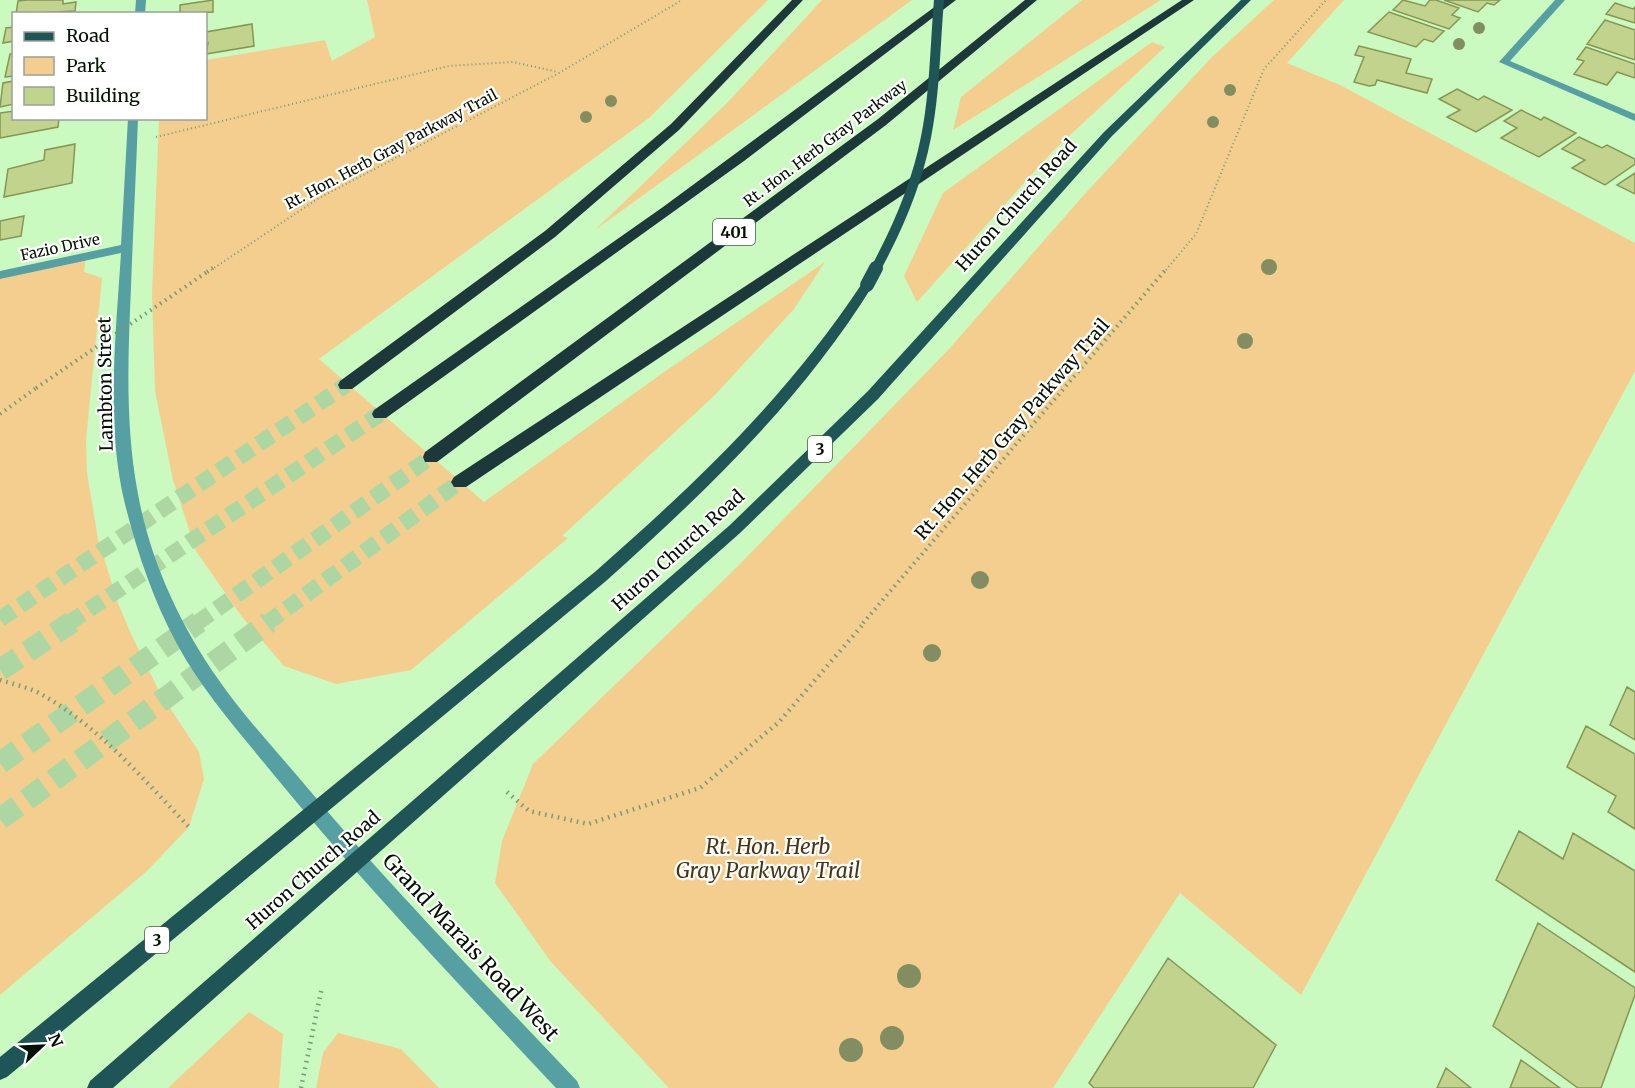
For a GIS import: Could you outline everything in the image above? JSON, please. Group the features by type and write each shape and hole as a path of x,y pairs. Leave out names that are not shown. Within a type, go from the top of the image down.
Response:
{"highway":[{"path":"346,386 568,219 675,127 798,0"},
{"path":"380,414 599,261 835,89 951,0"},
{"name":"Rt. Hon. Herb Gray Parkway","path":"431,457 882,122 1032,0"},
{"path":"460,482 1189,0"}],"main road":[{"name":"Huron Church Road","path":"0,1070 601,576 744,445 794,389 839,332 867,285 898,224 922,152 932,96 939,0"},
{"name":"Huron Church Road","path":"97,1088 735,529 823,446 902,363 1108,134 1246,0"}],"street":[{"path":"1560,0 1504,62 1635,118"},
{"name":"Lambton Street","path":"133,120 122,348 123,439 131,498 143,543 183,639 213,686 314,810"},
{"name":"Fazio Drive","path":"0,275 127,248"},
{"name":"Grand Marais Road West","path":"314,810 356,860 570,1088"}],"path":[{"name":"Rt. Hon. Herb Gray Parkway Trail","path":"0,414 319,198 559,73 682,0"},
{"name":"Rt. Hon. Herb Gray Parkway Trail","path":"507,792 529,811 588,824 700,788 779,722 1196,234 1264,69 1326,0"},
{"path":"132,142 449,66 513,62 559,73"},
{"path":"0,680 37,692 79,718 120,756 189,827"},
{"path":"301,1088 322,987"}],"green space":[{"path":"367,0 768,0 649,118 319,359 484,502 664,372 825,262 794,309 714,396 562,536 568,538 411,670 336,684 284,666 242,617 196,551 173,480 155,391 152,294 159,120 207,120 207,60 325,40 332,61 375,37"},
{"path":"822,0 912,0 595,230 728,102"},
{"path":"1082,0 1161,0 953,130 961,97"},
{"path":"1274,0 1344,0 1287,63 1340,85 1635,243 1635,371 1301,995 1180,893 1053,1088 669,1088 551,962 495,883 502,841 533,764 737,567 949,349 1083,196 1211,58"},
{"path":"1152,42 1165,47 1053,151 917,302 904,276 943,193"},
{"path":"86,257 84,272 102,278 86,440 87,473 98,539 118,603 131,634 159,691 199,752 204,779 189,827 147,871 0,995 0,279"},
{"path":"249,1012 283,1034 279,1088 168,1088"},
{"path":"338,1033 401,1049 439,1088 316,1088 323,1053"}],"building":[{"path":"63,0 63,4 76,2 75,11 16,12 18,1"},
{"path":"213,0 213,12 180,12 180,5"},
{"path":"1403,0 1425,6 1430,0 1436,0 1459,8 1452,15 1460,18 1449,29 1393,10"},
{"path":"1444,0 1500,0 1494,5 1487,3 1478,12"},
{"path":"1615,3 1633,9 1635,7 1635,23 1606,14"},
{"path":"1389,12 1444,31 1433,42 1424,39 1416,47 1368,32"},
{"path":"1605,20 1635,30 1635,60 1587,44"},
{"path":"252,24 254,46 207,54 207,32"},
{"path":"12,27 12,41 3,43 6,28"},
{"path":"1359,46 1411,59 1406,73 1432,79 1427,93 1377,80 1375,85 1369,86 1354,82 1364,57 1355,55"},
{"path":"1586,47 1635,64 1635,78 1617,72 1607,85 1574,74 1584,61 1577,59"},
{"path":"12,54 12,76 5,77"},
{"path":"12,81 12,104 0,107 3,83"},
{"path":"1457,89 1478,100 1484,96 1512,110 1476,132 1447,117 1460,110 1439,99"},
{"path":"1521,110 1541,120 1544,117 1576,133 1539,157 1501,138 1517,128 1504,121"},
{"path":"12,111 12,120 59,120 58,127 0,138 0,113"},
{"path":"1579,137 1602,148 1607,145 1635,159 1635,164 1605,185 1572,168 1585,160 1562,149"},
{"path":"75,144 72,183 4,197 8,169 44,160 45,150"},
{"path":"1635,173 1635,194 1617,185"},
{"path":"24,216 21,236 0,240 0,221"},
{"path":"1627,687 1635,692 1635,740 1610,725"},
{"path":"1586,726 1635,754 1635,829 1608,812 1616,796 1567,767"},
{"path":"1519,831 1563,859 1573,833 1635,871 1635,972 1496,880"},
{"path":"1538,923 1635,988 1635,995 1601,1088 1578,1088 1493,1026"},
{"path":"1168,958 1276,1045 1253,1088 1094,1088 1089,1083"},
{"path":"1521,1060 1560,1088 1510,1088"},
{"path":"1446,1068 1471,1088 1437,1088"}],"tunnel":[{"path":"0,619 346,385"},
{"path":"69,623 380,414"},
{"path":"197,623 431,457"},
{"path":"267,623 460,482"},
{"path":"0,670 72,622"},
{"path":"0,763 199,622"},
{"path":"0,819 269,622"}]}
